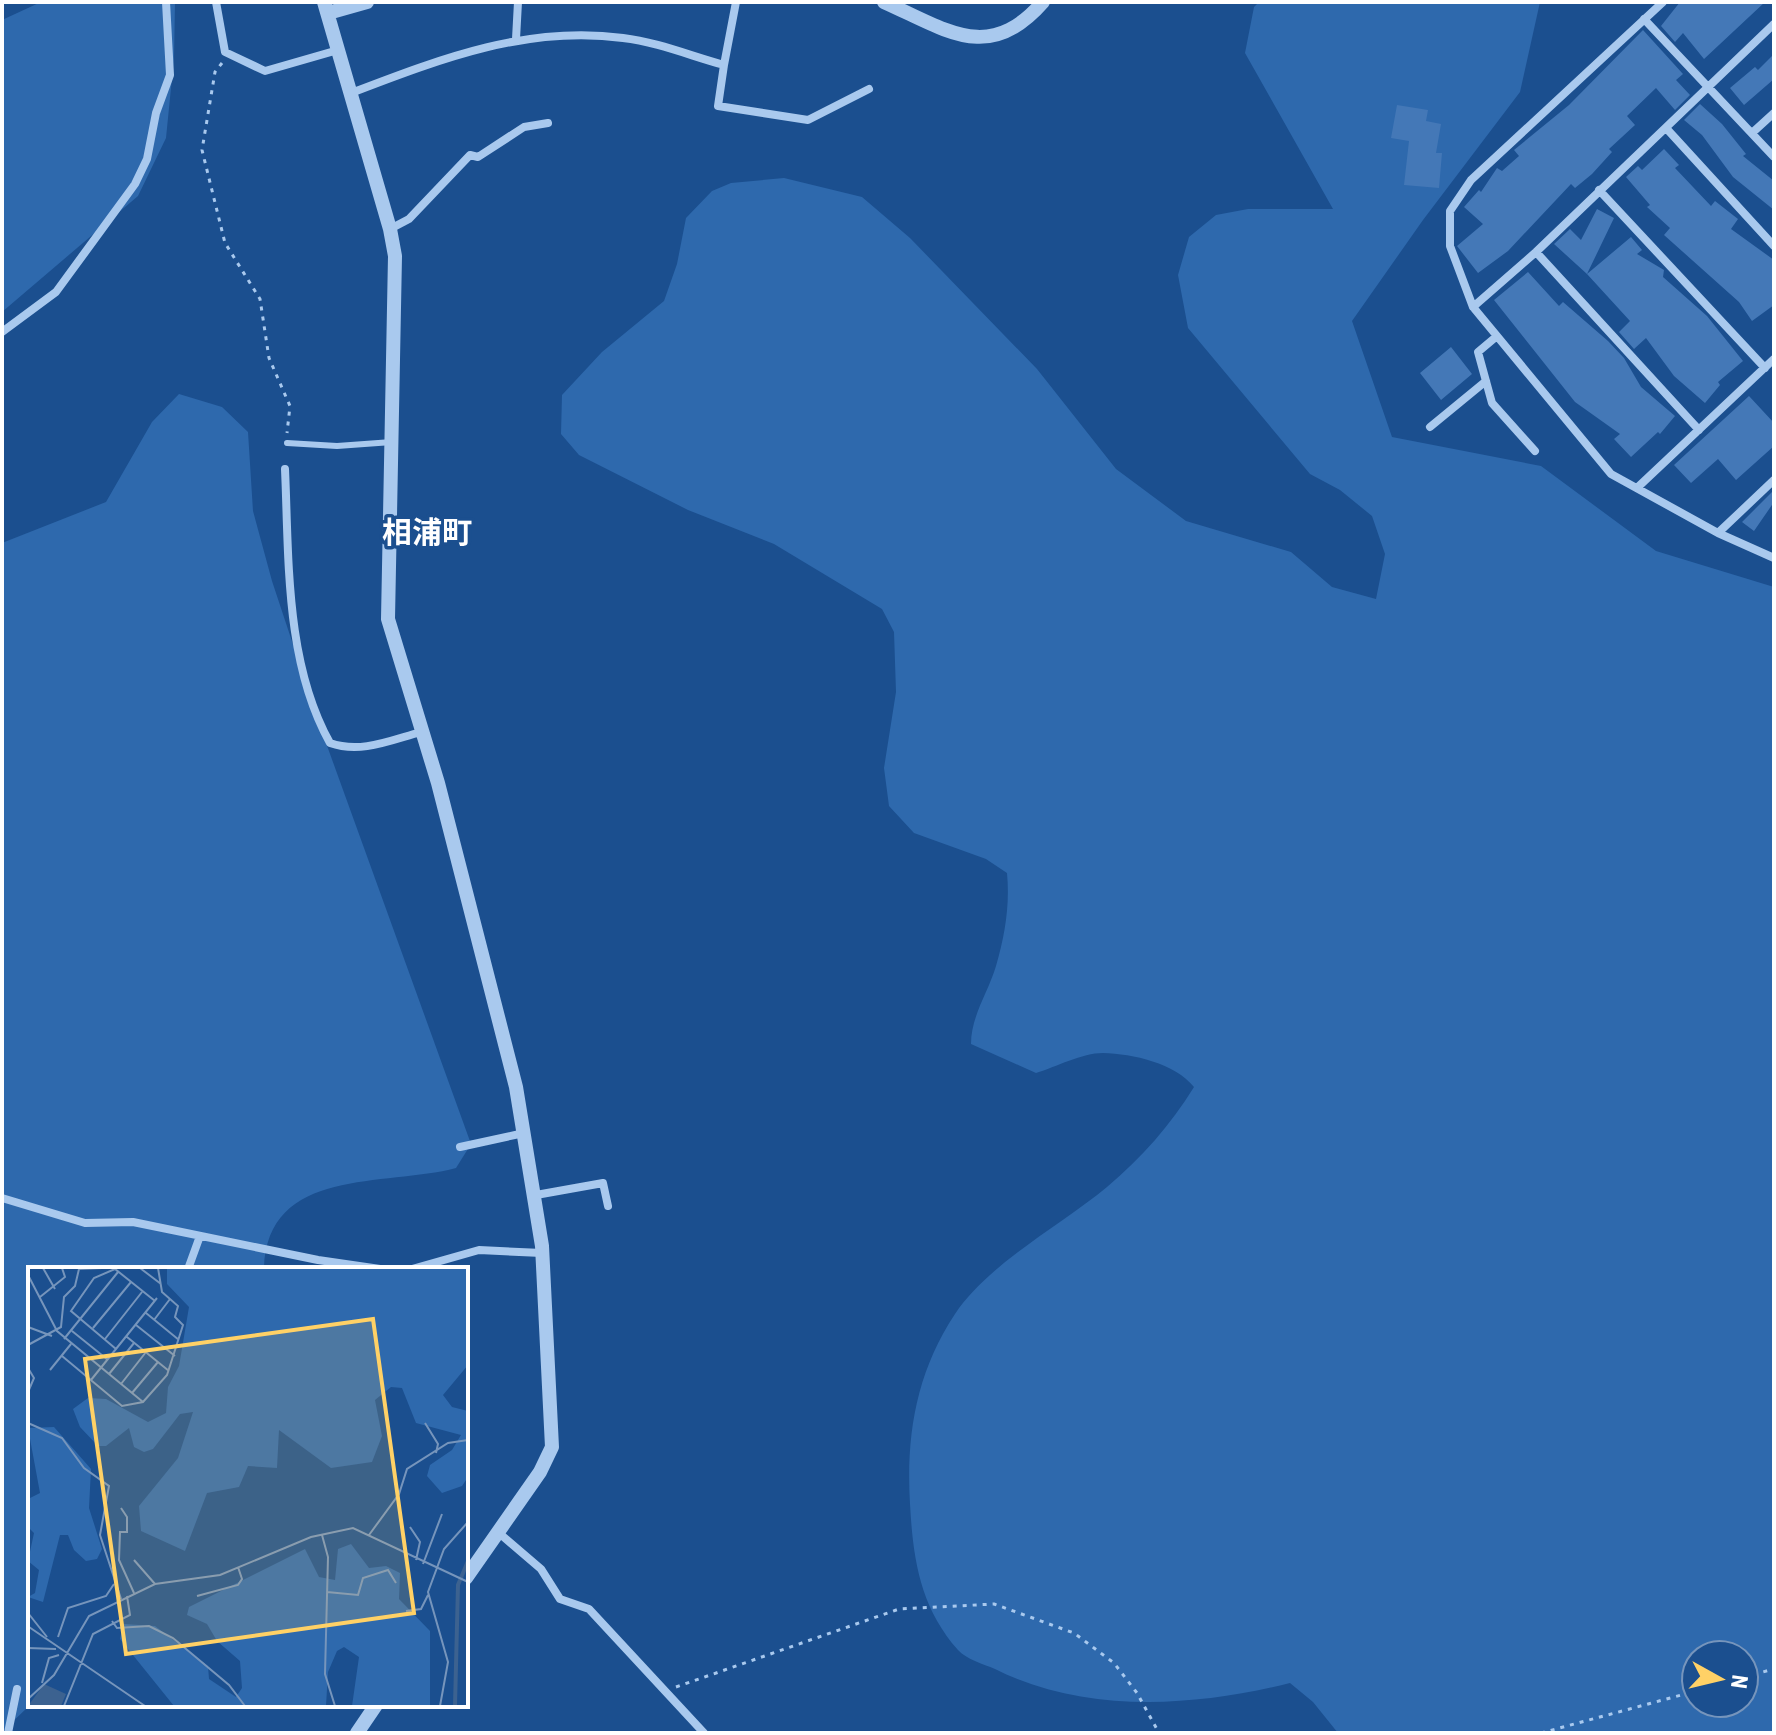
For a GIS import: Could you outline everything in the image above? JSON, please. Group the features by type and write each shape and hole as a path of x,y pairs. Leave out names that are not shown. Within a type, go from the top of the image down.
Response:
{"street":[{"path":"2,332 56,292 135,184 147,159 156,113 170,75 166,2"},
{"path":"216,2 225,52 265,71 339,49"},
{"path":"367,2 326,8 390,229 395,256 388,619 438,783 516,1087 536,1195 542,1253 552,1447 499,1533 468,1575"},
{"path":"516,39 518,2"},
{"path":"736,2 718,106 808,120 869,89"},
{"path":"884,2 952,32 981,38 1004,35 1027,20 1043,2"},
{"path":"1663,2 1471,180 1450,211 1450,246 1473,307 1611,474 1718,533 1774,558"},
{"path":"1644,19 1774,157"},
{"path":"1473,307 1536,252 1774,24"},
{"path":"351,93 427,64 516,39 563,34 626,38 724,65"},
{"path":"1752,133 1774,113"},
{"path":"390,229 409,219 470,155 478,157 524,127 548,123"},
{"path":"1666,128 1774,246"},
{"path":"1599,190 1765,368"},
{"path":"1536,252 1699,430"},
{"path":"1497,336 1478,352 1492,403 1535,451"},
{"path":"1638,487 1774,359"},
{"path":"1430,427 1486,381"},
{"path":"285,469 291,589 302,666 315,718 330,743 346,749 421,732"},
{"path":"1718,533 1774,480"},
{"path":"460,1147 525,1133"},
{"path":"536,1195 603,1183 608,1206"},
{"path":"2,1198 85,1223 133,1222 369,1267"},
{"path":"189,1267 200,1236"},
{"path":"419,1267 479,1250 542,1253"},
{"path":"499,1533 541,1569 560,1599 589,1609 704,1733"},
{"path":"8,1733 17,1689"},
{"path":"357,1733 375,1707"}],"lane":[{"path":"287,443 337,446 392,442"}],"path":[{"path":"225,52 222,65 215,72 202,150 225,243 260,299 269,358 290,406 287,443"},
{"path":"665,1691 899,1609 994,1604 1074,1633 1114,1663 1137,1693 1159,1733"},
{"path":"1541,1733 1680,1695"}],"shaded area":[{"path":"41,2 175,2 174,58 166,138 138,196 2,312 2,20"},
{"path":"1259,2 1540,2 1520,92 1423,220 1352,321 1392,437 1541,466 1656,551 1774,587 1774,1733 1338,1733 1313,1702 1290,1683 1179,1701 1103,1700 1066,1694 1030,1684 965,1656 945,1634 921,1582 911,1524 909,1478 912,1429 923,1382 942,1336 955,1314 986,1278 1120,1176 1165,1128 1194,1087 1165,1066 1127,1055 1095,1054 1036,1073 971,1044 974,1024 1002,943 1007,908 1007,873 986,859 914,833 889,806 884,768 896,692 894,632 882,609 774,544 688,510 579,455 561,434 562,395 602,352 664,301 677,264 686,218 712,191 731,183 784,178 862,197 910,238 1037,369 1116,469 1186,521 1291,552 1332,587 1376,599 1385,554 1372,516 1340,490 1310,474 1188,328 1178,275 1189,237 1216,215 1248,209 1333,209 1245,53 1254,7"},
{"path":"179,394 222,407 248,432 253,511 272,581 321,729 471,1144 456,1168 334,1187 307,1197 285,1212 270,1236 264,1267 28,1267 28,1707 2,1732 2,543 106,502 152,422"}],"building":[{"path":"1680,2 1765,2 1704,59 1683,33 1675,42 1661,26"},
{"path":"1643,30 1683,74 1676,80 1690,95 1675,110 1656,88 1627,116 1635,125 1609,149 1612,152 1592,174 1575,188 1571,184 1508,251 1478,273 1457,246 1483,224 1464,207 1479,190 1481,192 1497,168 1502,171 1519,156 1514,150 1569,105"},
{"path":"1774,54 1774,79 1744,105 1730,88 1755,67 1758,70"},
{"path":"1700,104 1722,124 1746,154 1743,156 1774,181 1774,210 1733,177 1702,135 1684,120"},
{"path":"1397,105 1428,110 1426,121 1441,124 1436,153 1442,153 1439,188 1404,185 1409,141 1391,138"},
{"path":"1664,149 1679,165 1675,168 1711,206 1715,201 1738,219 1731,229 1774,260 1774,305 1752,321 1739,302 1664,235 1670,228 1647,207 1650,205 1626,177 1638,166 1642,170"},
{"path":"1597,209 1614,218 1587,274 1554,244 1570,229 1581,240"},
{"path":"1631,237 1642,250 1637,254 1664,270 1663,277 1707,316 1743,361 1718,382 1720,385 1705,403 1674,376 1646,338 1634,349 1619,332 1630,321 1587,274"},
{"path":"1528,272 1559,306 1563,302 1608,341 1624,358 1641,387 1675,416 1660,434 1658,432 1631,457 1614,439 1620,434 1575,402 1494,300"},
{"path":"1451,347 1472,374 1441,400 1420,373"},
{"path":"1749,396 1774,423 1774,446 1736,480 1718,459 1691,483 1674,465"},
{"path":"1774,490 1774,502 1754,531 1742,522"}],"district":[{"name":"相浦町","path":"427,532"}]}
